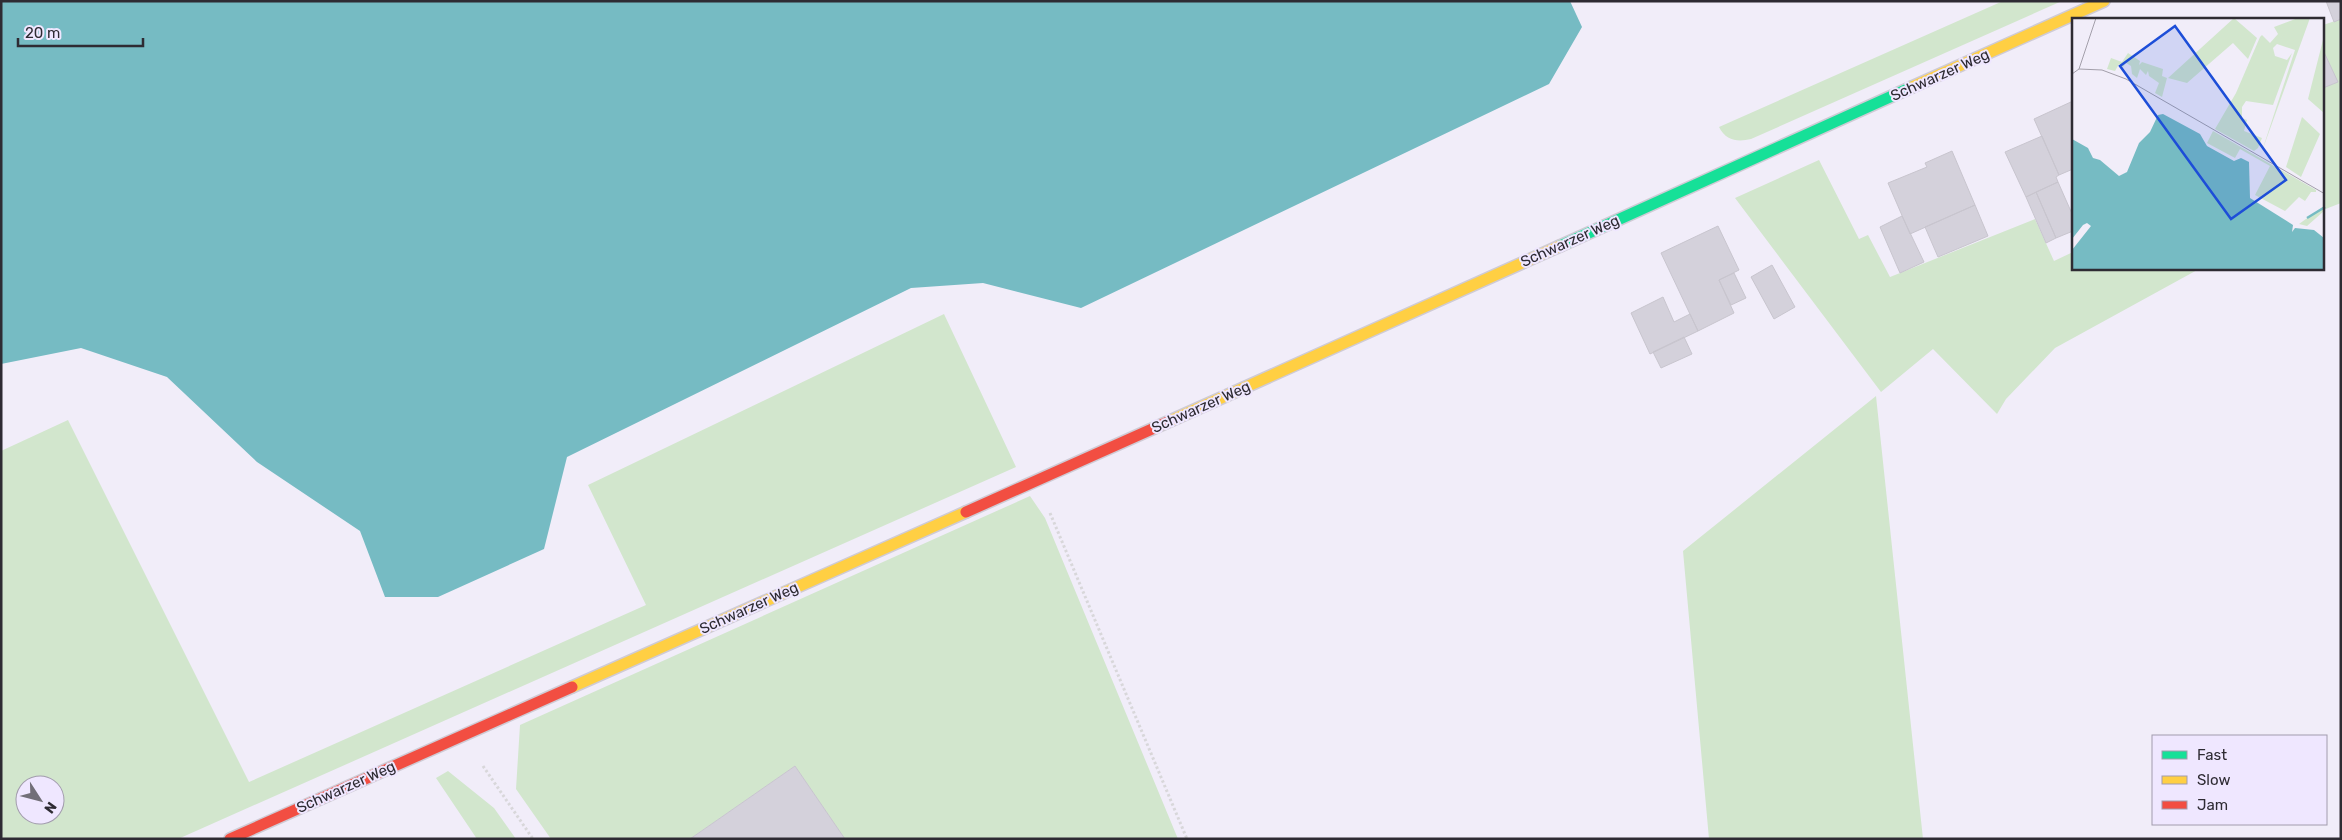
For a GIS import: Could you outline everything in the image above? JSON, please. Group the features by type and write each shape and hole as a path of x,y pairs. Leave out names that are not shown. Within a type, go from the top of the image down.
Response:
{"street":[{"name":"Schwarzer Weg","path":"230,839 2104,1"}],"path":[{"path":"1036,480 1187,839"},
{"path":"462,735 534,839"}],"green space":[{"path":"2003,1 2062,1 1751,139 1729,138 1719,127"},
{"path":"2341,19 2341,203 2324,210 2324,88 2337,82 2324,52 2324,25"},
{"path":"1819,160 1859,239 1868,235 1890,277 2035,219 2054,261 2072,252 2072,270 2197,270 2055,348 2006,399 1997,414 1933,349 1881,392 1735,198"},
{"path":"944,314 1016,467 178,839 1,839 1,451 68,420 249,782 646,605 588,485"},
{"path":"1876,396 1923,839 1709,839 1683,551"},
{"path":"1030,496 1045,518 1178,839 845,839 795,766 690,839 551,839 516,789 520,725"},
{"path":"448,771 494,808 516,839 477,839 436,778"}],"water":[{"path":"1,1 1570,1 1582,27 1549,84 1081,308 983,283 911,288 567,457 544,549 438,597 385,597 360,531 257,462 167,377 81,348 1,364"}],"building":[{"path":"2326,1 2341,1 2341,19 2334,22"},
{"path":"2324,52 2338,82 2324,88"},
{"path":"2072,101 2072,169 2059,175 2034,119"},
{"path":"2042,136 2059,175 2056,177 2058,182 2026,197 2005,152"},
{"path":"1952,151 1975,205 1910,234 1888,183 1927,167 1925,163"},
{"path":"2058,182 2072,214 2072,231 2056,238 2036,192"},
{"path":"2036,192 2056,238 2046,243 2026,197"},
{"path":"1975,205 1988,236 1938,257 1925,227"},
{"path":"1902,216 1924,262 1900,273 1880,227"},
{"path":"1718,226 1739,270 1719,280 1734,313 1698,331 1661,253"},
{"path":"1772,265 1795,307 1774,319 1751,277"},
{"path":"1734,273 1746,298 1731,305 1719,280"},
{"path":"1663,297 1674,322 1690,314 1698,331 1650,354 1631,313"},
{"path":"1684,337 1692,354 1661,368 1653,352"},
{"path":"795,766 845,839 690,839"}],"traffic: fast":[{"path":"1560,246 1912,87"}],"traffic: slow":[{"path":"1912,87 2104,1"},
{"path":"1170,421 1560,246"},
{"path":"572,687 966,512"}],"traffic: jam":[{"path":"966,512 1170,421"},
{"path":"230,839 572,687"}]}
